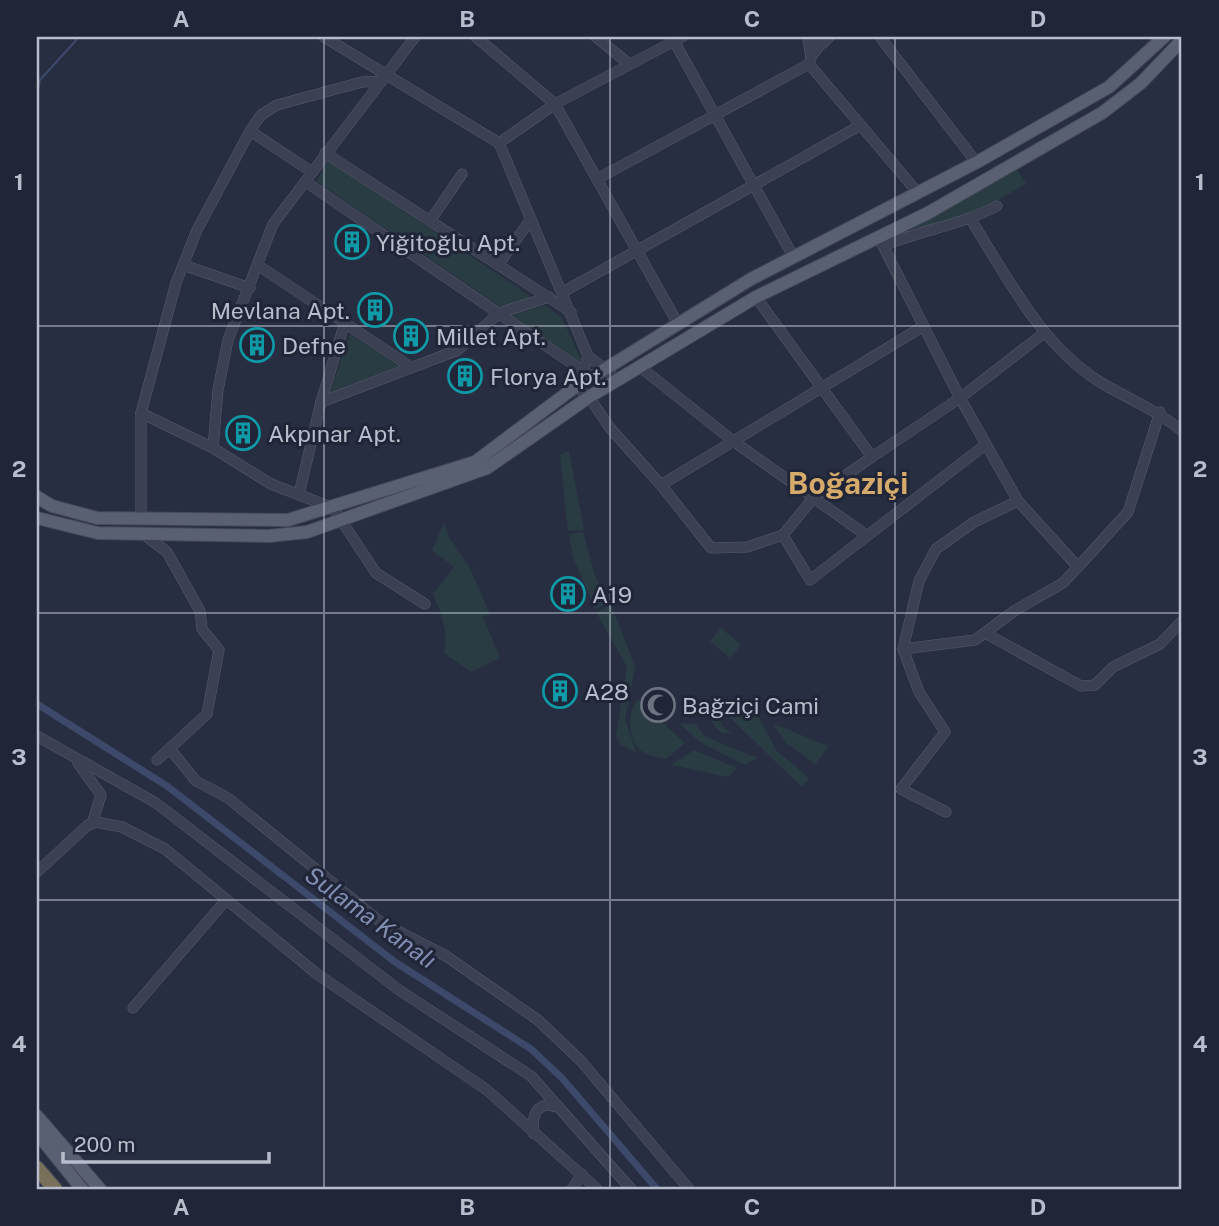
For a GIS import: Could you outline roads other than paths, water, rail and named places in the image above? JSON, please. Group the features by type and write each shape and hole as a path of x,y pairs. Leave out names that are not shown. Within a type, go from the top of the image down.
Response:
{"highway":[{"path":"37,1168 55,1189"}],"main road":[{"path":"37,518 98,534 269,536 307,532 487,468 587,397 612,374 678,324 751,279 918,194 1109,86 1164,37"},
{"path":"37,497 52,506 97,518 288,520 475,462 579,386 639,366 755,297 880,241 1102,113 1141,83 1182,40"},
{"path":"37,1116 100,1189"},
{"path":"37,1133 82,1189"}],"street":[{"path":"324,37 384,78 499,143 588,356 612,374"},
{"path":"212,448 218,390 228,340 259,266 273,224 415,37"},
{"path":"476,37 555,104 678,324"},
{"path":"596,37 629,64"},
{"path":"880,37 976,162"},
{"path":"597,179 810,61 825,40 807,38 810,61 918,194"},
{"path":"499,143 555,104 678,39 794,258"},
{"path":"141,518 141,413 183,265 197,230 250,131 261,115 277,105 384,78"},
{"path":"563,292 753,183 861,125"},
{"path":"250,131 312,172"},
{"path":"325,153 571,312"},
{"path":"430,221 462,174"},
{"path":"306,182 583,371"},
{"path":"997,206 971,220 880,241 922,327 1018,501 1079,567"},
{"path":"498,265 531,219"},
{"path":"971,220 1043,334 1099,381 1160,412 1182,431"},
{"path":"183,265 250,288"},
{"path":"259,266 411,367"},
{"path":"755,297 872,457"},
{"path":"321,402 458,350 499,313 548,298"},
{"path":"299,494 321,402 345,322"},
{"path":"661,485 922,327"},
{"path":"588,356 579,386 610,428 661,485 710,548 747,547 783,535 814,497 960,398 1043,334"},
{"path":"639,366 733,441 866,535"},
{"path":"903,649 975,640 1014,611 1063,583 1128,512 1160,412"},
{"path":"141,413 212,448 271,484 333,508 343,519 376,573 425,604"},
{"path":"783,535 810,580 985,445"},
{"path":"946,812 901,789 945,732 919,692 903,649 919,580 936,549 974,522 1018,501"},
{"path":"143,534 167,552 200,611 202,629 219,650 207,713 157,760"},
{"path":"985,633 1081,686 1095,685 1113,667 1160,644 1182,621"},
{"path":"37,736 156,803 400,990 531,1076 631,1189"},
{"path":"170,749 196,780 228,798 382,922 446,956 538,1020 581,1061 689,1189"},
{"path":"37,872 92,824 101,801 100,791 81,765 61,750"},
{"path":"92,824 122,827 165,849 317,975 486,1090 597,1189"},
{"path":"133,1007 226,900"},
{"path":"533,1133 534,1118 539,1109 546,1105 559,1107"},
{"path":"572,1189 582,1174"}],"waterway":[{"path":"37,94 40,80 79,37"},
{"name":"Sulama Kanalı","path":"37,704 167,786 395,962 531,1049 562,1078 657,1189"}],"place":[{"name":"Yiğitoğlu Apt.","path":"352,242"},
{"name":"Mevlana Apt.","path":"375,310"},
{"name":"Millet Apt.","path":"411,336"},
{"name":"Defne","path":"257,345"},
{"name":"Florya Apt.","path":"465,376"},
{"name":"Akpınar Apt.","path":"243,433"},
{"name":"A19","path":"568,594"},
{"name":"A28","path":"560,691"},
{"name":"Bağziçi Cami","path":"658,705"}],"district":[{"name":"Boğaziçi","path":"848,483"}]}
